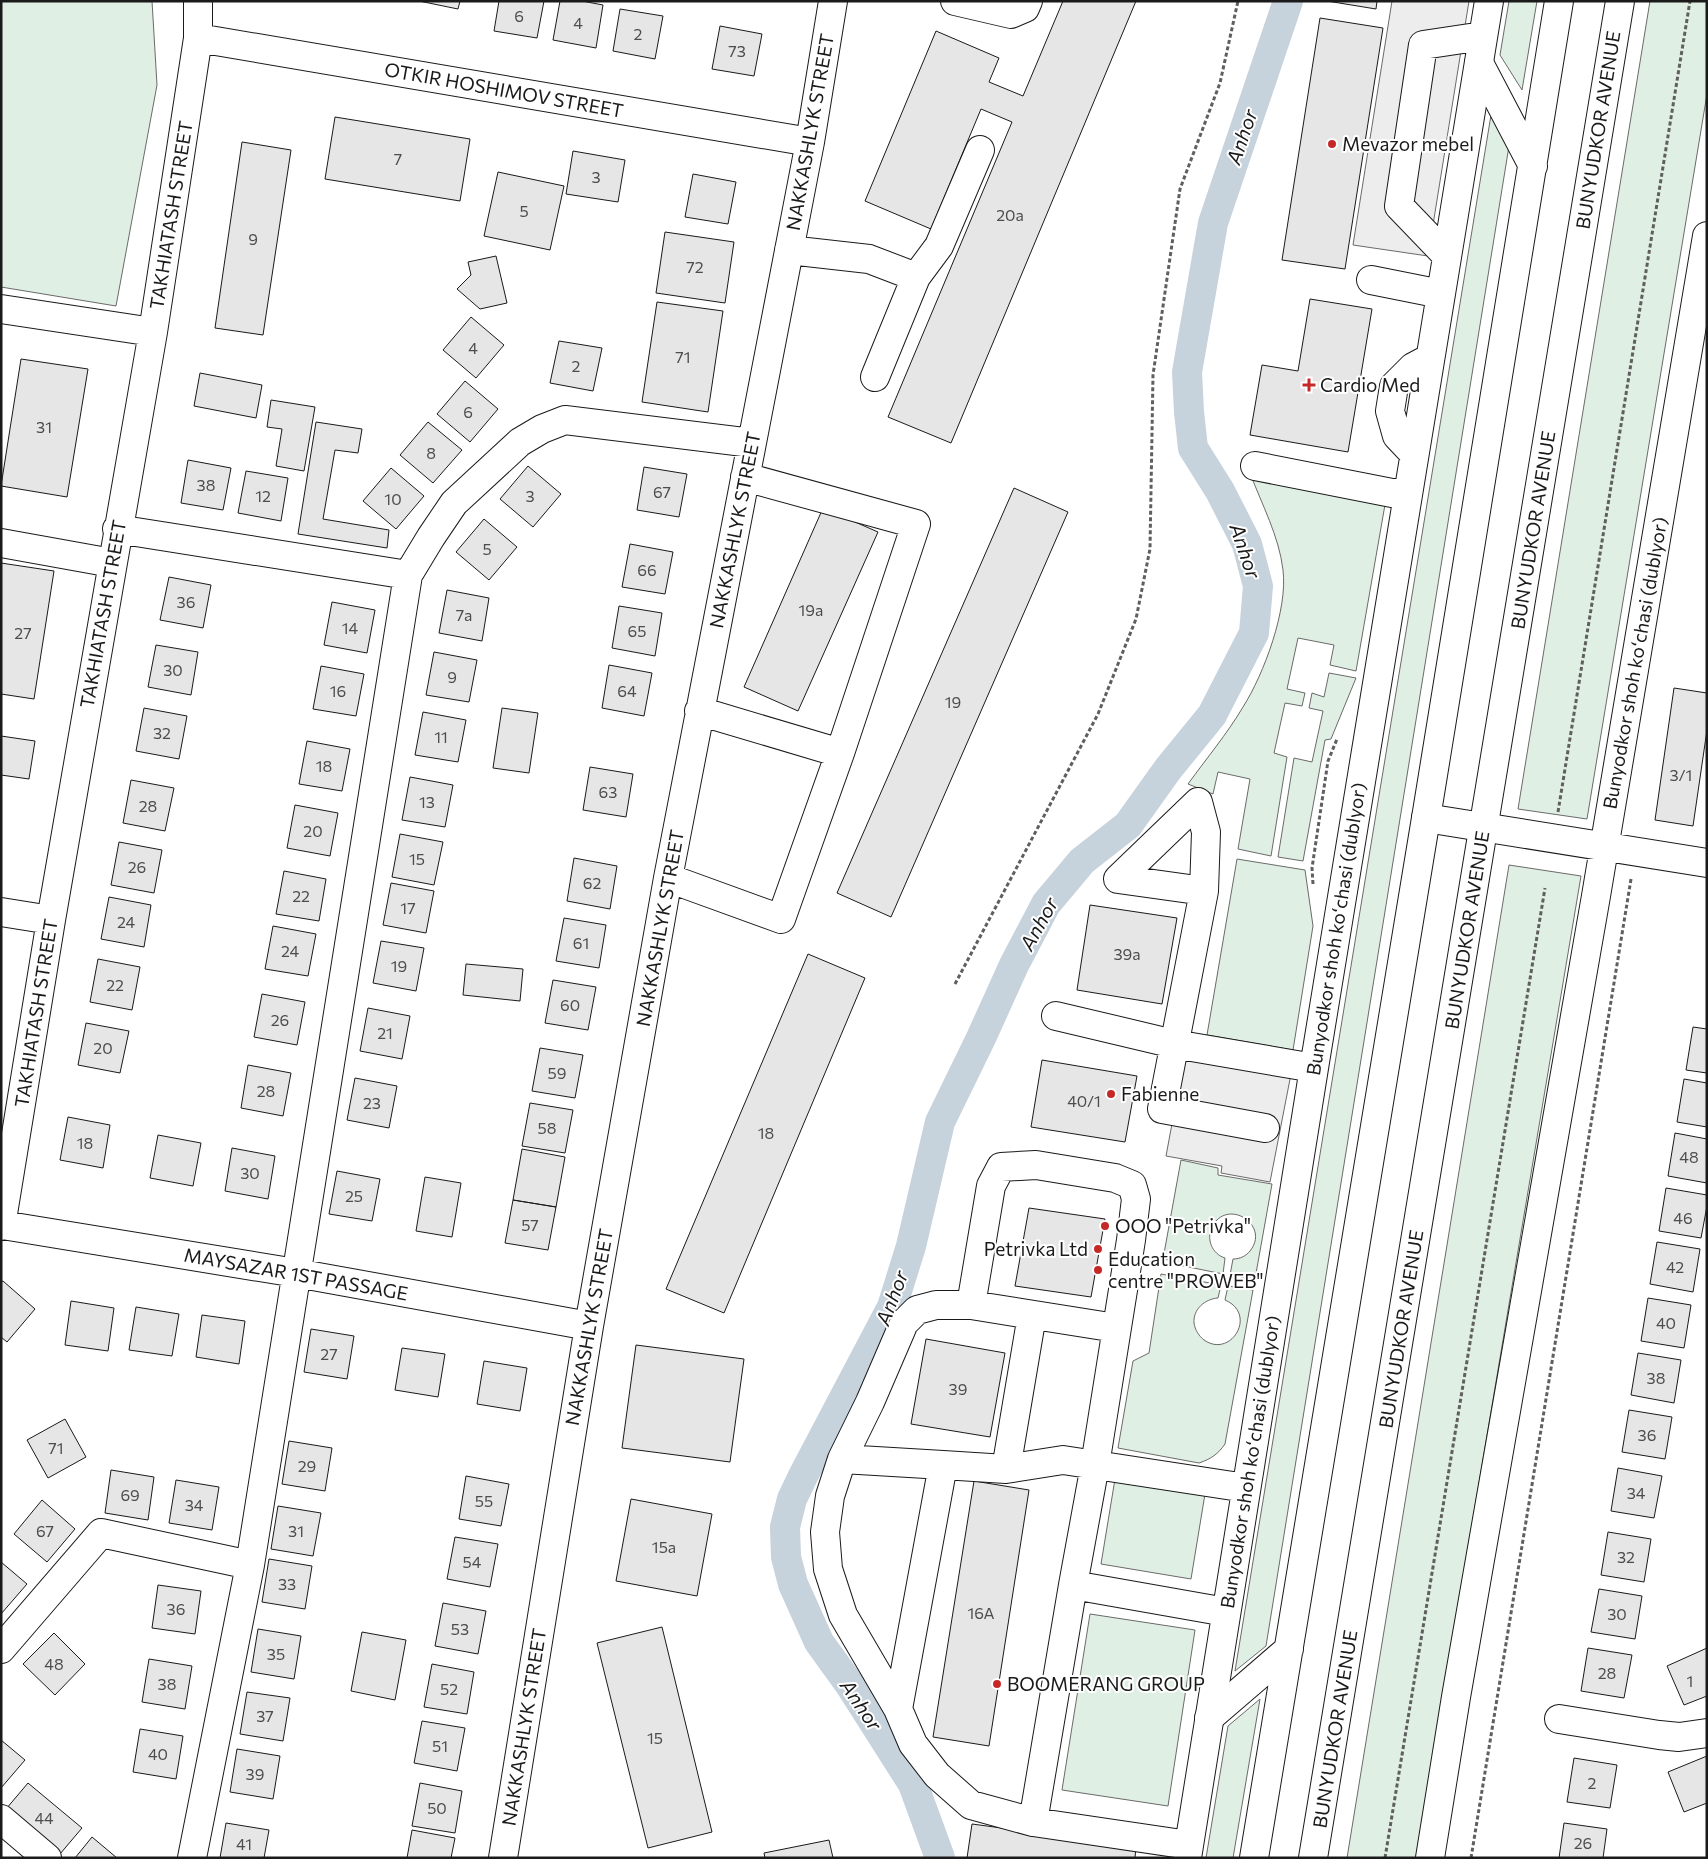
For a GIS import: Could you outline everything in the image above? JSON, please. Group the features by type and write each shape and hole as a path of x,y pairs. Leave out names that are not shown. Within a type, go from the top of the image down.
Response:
{"street":[{"name":"TAKHIATASH STREET","path":"2,1226 117,529 153,332 198,38 198,1"},
{"name":"NAKKASHLYK STREET","path":"503,1858 589,1326 668,878 810,142 833,1"},
{"path":"955,1 1011,14 1025,8 1028,1"},
{"name":"Bunyodkor shoh koʻchasi (dublyor)","path":"1188,1852 1489,1"},
{"path":"1254,1858 1559,1"},
{"name":"BUNYUDKOR AVENUE","path":"1313,1858 1620,1"},
{"path":"1447,256 1399,206 1423,45 1483,36"},
{"name":"OTKIR HOSHIMOV STREET","path":"198,38 810,142"},
{"path":"1479,63 1533,166"},
{"path":"875,377 916,277 939,246 980,150"},
{"name":"Bunyodkor shoh koʻchasi (dublyor)","path":"1430,1858 1707,236"},
{"path":"789,250 869,260 916,277"},
{"path":"1371,280 1441,294"},
{"path":"1,309 153,332"},
{"path":"192,1858 250,1566 408,576 431,537 454,504 520,442 542,429 565,420 752,443"},
{"path":"1255,466 1392,493 1408,493"},
{"path":"668,878 781,919 840,753 916,524 745,477"},
{"path":"117,529 408,576"},
{"path":"1,542 112,563"},
{"path":"699,712 840,753"},
{"path":"1426,818 1707,863"},
{"path":"1204,891 1162,1109 1265,1128"},
{"path":"1,912 51,920"},
{"path":"1056,1016 1174,1044 1314,1068"},
{"path":"972,1305 992,1186 1001,1167 1036,1165 1105,1176 1132,1185 1136,1199 1095,1465 1033,1822"},
{"name":"MAYSAZAR 1ST PASSAGE","path":"2,1226 296,1273 589,1326"},
{"path":"1116,1328 972,1305 936,1305 917,1310 904,1323 870,1402 842,1459 830,1496 825,1532 828,1569 843,1616 898,1709 913,1744 936,1775 971,1805 1033,1822 1188,1852"},
{"path":"1006,1469 1032,1315"},
{"path":"842,1459 1006,1469 1063,1460 1246,1488"},
{"path":"898,1709 943,1465"},
{"path":"1,1649 101,1533 250,1566"},
{"path":"1073,1585 1226,1612"},
{"path":"1209,1718 1289,1649"},
{"path":"1559,1719 1679,1737 1707,1733"},
{"path":"1,1819 47,1858"}],"path":[{"path":"955,984 1098,714 1136,618 1150,549 1153,375 1180,189 1220,83 1238,1"},
{"path":"1557,815 1690,1"},
{"path":"1471,1858 1635,852"},
{"path":"1385,1858 1545,888"}],"green space":[{"path":"1,1 152,1 157,85 116,306 1,287"},
{"path":"1509,1 1537,1 1522,90 1500,55"},
{"path":"1650,1 1707,1 1707,94 1587,819 1518,809"},
{"path":"1492,109 1509,146 1266,1646 1235,1671"},
{"path":"1250,473 1386,499 1356,671 1330,665 1334,645 1298,638 1287,689 1305,693 1302,706 1285,703 1274,753 1287,757 1271,856 1238,849 1250,779 1218,772 1213,794 1188,784 1230,727 1251,693 1273,641 1282,603 1284,586 1281,557 1274,533"},
{"path":"1329,673 1356,678 1331,739 1325,740 1303,861 1278,857 1294,758 1312,762 1323,711 1309,708 1312,693 1324,697"},
{"path":"1237,859 1305,870 1313,926 1293,1050 1207,1035"},
{"path":"1509,865 1581,876 1416,1858 1347,1858"},
{"path":"1181,1160 1218,1168 1218,1175 1272,1184 1255,1279 1230,1275 1233,1259 1247,1254 1255,1241 1255,1232 1251,1224 1244,1218 1236,1215 1227,1214 1219,1218 1210,1232 1211,1246 1220,1256 1225,1258 1223,1274 1174,1264 1175,1261 1163,1259"},
{"path":"1161,1274 1221,1285 1218,1298 1204,1303 1198,1309 1194,1318 1199,1335 1204,1340 1214,1344 1223,1344 1231,1339 1237,1332 1240,1324 1239,1315 1235,1307 1225,1300 1228,1286 1253,1290 1225,1444 1214,1456 1199,1463 1118,1448 1133,1361 1149,1353"},
{"path":"1115,1479 1205,1494 1191,1579 1101,1564"},
{"path":"1090,1614 1195,1630 1168,1806 1062,1790"},
{"path":"1260,1699 1233,1858 1206,1858 1228,1726"}],"shaded area":[{"path":"1392,1 1469,1 1428,256 1353,245"},
{"path":"1185,1054 1291,1074 1270,1182 1221,1173 1222,1166 1166,1156"}],"building":[{"path":"419,1 460,1 458,9"},
{"path":"499,1 544,1 537,38 494,31"},
{"path":"560,1 582,1 603,5 596,48 553,40"},
{"path":"1063,1 1136,1 951,443 888,417 1012,122 981,109 931,229 865,201 936,31 999,58 989,82 1023,96"},
{"path":"1327,1 1377,1 1376,9"},
{"path":"620,9 663,16 655,59 613,51"},
{"path":"1320,18 1383,28 1345,269 1282,260"},
{"path":"720,26 762,34 754,76 712,69"},
{"path":"335,117 470,139 460,201 325,179"},
{"path":"242,142 291,150 263,335 215,328"},
{"path":"573,151 625,160 618,202 566,194"},
{"path":"498,172 564,186 550,250 484,236"},
{"path":"693,174 736,182 728,224 685,217"},
{"path":"665,232 734,242 725,303 656,293"},
{"path":"496,256 507,303 480,309 457,289 471,275 468,262"},
{"name":"Cardio Med","path":"1310,299 1372,309 1348,452 1250,435 1262,365 1298,371"},
{"path":"657,302 723,311 708,412 642,402"},
{"path":"471,317 504,345 476,378 443,350"},
{"path":"559,341 602,348 593,391 550,383"},
{"path":"21,359 88,369 67,497 1,486"},
{"path":"200,373 262,385 256,418 194,406"},
{"path":"465,381 498,409 470,442 437,414"},
{"path":"271,400 315,407 304,471 276,466 282,429 267,427"},
{"path":"316,422 362,429 358,453 335,450 323,519 389,530 387,548 298,534"},
{"path":"428,422 462,450 433,483 400,455"},
{"path":"188,460 231,468 223,510 181,503"},
{"path":"528,466 561,494 533,527 500,499"},
{"path":"644,467 687,474 679,517 637,510"},
{"path":"391,468 424,496 396,529 363,501"},
{"path":"246,471 288,478 281,521 238,513"},
{"path":"1014,488 1068,512 891,917 837,893"},
{"path":"823,508 878,532 798,711 744,687"},
{"path":"484,519 517,547 489,580 456,552"},
{"path":"630,544 673,552 665,594 622,587"},
{"path":"1,563 54,571 34,699 1,694"},
{"path":"169,577 211,585 203,628 160,620"},
{"path":"447,590 489,598 482,641 439,633"},
{"path":"332,602 375,610 367,653 324,645"},
{"path":"619,606 662,613 655,656 612,648"},
{"path":"156,645 198,652 191,695 148,687"},
{"path":"434,652 477,660 469,702 426,695"},
{"path":"609,665 652,673 644,716 602,708"},
{"path":"321,666 364,674 356,716 313,709"},
{"path":"1674,688 1707,693 1707,730 1693,826 1655,820"},
{"path":"144,708 187,716 179,759 136,751"},
{"path":"502,708 538,713 529,773 493,768"},
{"path":"423,712 466,720 458,762 415,755"},
{"path":"1,736 35,741 29,779 1,775"},
{"path":"307,741 350,749 342,791 299,784"},
{"path":"590,767 633,774 626,817 583,810"},
{"path":"410,777 453,785 445,827 402,820"},
{"path":"131,780 174,788 165,831 123,823"},
{"path":"295,805 338,813 330,856 287,848"},
{"path":"400,834 443,842 434,885 392,877"},
{"path":"119,842 162,850 154,893 111,885"},
{"path":"574,858 617,866 610,909 567,901"},
{"path":"284,871 326,879 319,921 276,914"},
{"path":"391,883 434,891 426,933 383,925"},
{"path":"109,897 151,905 144,947 101,939"},
{"path":"1090,905 1177,918 1162,1004 1077,990"},
{"path":"564,918 606,925 599,968 556,961"},
{"path":"273,926 316,934 308,976 265,969"},
{"path":"381,941 424,948 416,991 373,983"},
{"path":"808,954 865,978 724,1313 666,1289"},
{"path":"98,959 140,967 132,1010 90,1002"},
{"path":"466,964 523,969 520,1001 463,995"},
{"path":"553,980 596,987 588,1030 545,1023"},
{"path":"262,994 305,1002 297,1045 254,1037"},
{"path":"368,1008 410,1016 402,1059 360,1051"},
{"path":"86,1023 129,1031 120,1073 78,1065"},
{"path":"1693,1027 1707,1029 1707,1073 1686,1070"},
{"path":"540,1048 583,1055 575,1098 532,1091"},
{"path":"1042,1060 1137,1076 1125,1142 1031,1127"},
{"path":"248,1065 291,1073 283,1116 241,1108"},
{"path":"355,1078 397,1086 389,1128 347,1120"},
{"path":"1684,1079 1707,1083 1707,1127 1677,1122"},
{"path":"530,1103 573,1110 565,1153 522,1146"},
{"path":"68,1117 110,1125 103,1168 60,1160"},
{"path":"1675,1133 1707,1139 1707,1183 1668,1176"},
{"path":"158,1135 201,1143 193,1186 150,1178"},
{"path":"232,1148 275,1156 268,1199 225,1191"},
{"path":"522,1149 565,1157 556,1207 513,1200"},
{"path":"337,1171 380,1179 372,1221 329,1214"},
{"path":"425,1177 461,1183 452,1237 416,1231"},
{"path":"1666,1188 1707,1195 1707,1206 1701,1238 1659,1231"},
{"path":"513,1200 556,1207 548,1250 505,1243"},
{"path":"1029,1208 1105,1219 1091,1297 1015,1286"},
{"path":"1657,1242 1700,1249 1693,1292 1650,1284"},
{"path":"3,1281 35,1309 7,1342 1,1337 1,1282"},
{"path":"1648,1298 1691,1305 1684,1348 1641,1341"},
{"path":"71,1301 114,1308 108,1351 65,1345"},
{"path":"136,1307 179,1314 172,1356 129,1350"},
{"path":"202,1315 245,1321 239,1364 196,1357"},
{"path":"311,1329 354,1336 347,1379 304,1372"},
{"path":"926,1339 1005,1353 990,1437 911,1424"},
{"path":"636,1345 744,1359 730,1462 622,1448"},
{"path":"402,1348 445,1354 438,1397 395,1390"},
{"path":"1638,1353 1681,1360 1674,1403 1631,1395"},
{"path":"484,1361 527,1368 520,1411 477,1404"},
{"path":"1629,1410 1672,1417 1665,1459 1622,1452"},
{"path":"65,1419 86,1457 48,1478 27,1440"},
{"path":"289,1441 332,1448 325,1491 282,1484"},
{"path":"1618,1468 1662,1476 1654,1518 1611,1511"},
{"path":"111,1470 154,1477 148,1520 105,1513"},
{"path":"466,1476 509,1484 501,1526 459,1519"},
{"path":"176,1480 219,1487 212,1530 169,1523"},
{"path":"974,1481 1029,1490 989,1746 933,1737"},
{"path":"631,1499 712,1514 697,1596 616,1581"},
{"path":"42,1500 75,1529 47,1562 14,1534"},
{"path":"278,1506 321,1513 313,1556 271,1549"},
{"path":"1608,1532 1651,1539 1644,1582 1601,1575"},
{"path":"455,1537 498,1544 490,1587 447,1579"},
{"path":"269,1559 312,1566 305,1609 262,1602"},
{"path":"1,1562 27,1584 1,1614"},
{"path":"158,1585 201,1591 195,1634 152,1628"},
{"path":"1599,1589 1642,1596 1635,1639 1591,1632"},
{"path":"443,1603 486,1611 478,1654 435,1646"},
{"path":"662,1627 712,1832 648,1848 597,1643"},
{"path":"258,1629 301,1636 294,1679 251,1672"},
{"path":"362,1632 406,1640 395,1700 351,1691"},
{"path":"54,1633 85,1664 55,1695 23,1664"},
{"path":"1588,1648 1632,1655 1624,1698 1581,1691"},
{"path":"1707,1648 1707,1696 1684,1705 1667,1666"},
{"path":"149,1659 192,1666 185,1709 142,1702"},
{"path":"432,1664 474,1672 467,1714 424,1707"},
{"path":"247,1692 290,1698 283,1741 240,1734"},
{"path":"422,1721 465,1728 457,1771 414,1763"},
{"path":"140,1729 183,1736 176,1779 133,1772"},
{"path":"1,1740 25,1760 1,1788"},
{"path":"237,1749 280,1756 273,1799 230,1792"},
{"path":"1707,1756 1707,1803 1684,1812 1668,1772"},
{"path":"1574,1758 1617,1765 1610,1808 1567,1802"},
{"path":"28,1783 82,1828 60,1854 6,1809"},
{"path":"420,1783 462,1791 455,1833 412,1826"},
{"path":"226,1823 269,1830 264,1858 220,1858"},
{"path":"1564,1823 1607,1829 1603,1858 1559,1858"},
{"path":"972,1824 1136,1846 1135,1858 967,1858"},
{"path":"412,1830 455,1838 451,1858 407,1858"},
{"path":"92,1837 117,1858 75,1858"},
{"path":"829,1840 833,1858 765,1858 764,1853"}],"waterway":[{"name":"Anhor","path":"940,1858 913,1784 850,1685 819,1642 793,1584 786,1557 785,1527 792,1499 804,1474 892,1307 911,1246 940,1122 1014,965 1046,904 1082,861 1128,825 1168,769 1212,715 1254,633 1258,586 1247,544 1220,491 1193,448 1187,372 1213,223 1288,1"}],"place":[{"name":"Mevazor mebel","path":"1332,144"},
{"name":"Cardio Med","path":"1309,385"},
{"name":"Fabienne","path":"1111,1094"},
{"name":"ООО \"Petrivka\"","path":"1105,1226"},
{"name":"Petrivka Ltd","path":"1098,1249"},
{"name":"Education centre \"PROWEB\"","path":"1098,1270"},
{"name":"BOOMERANG GROUP","path":"997,1684"}]}
